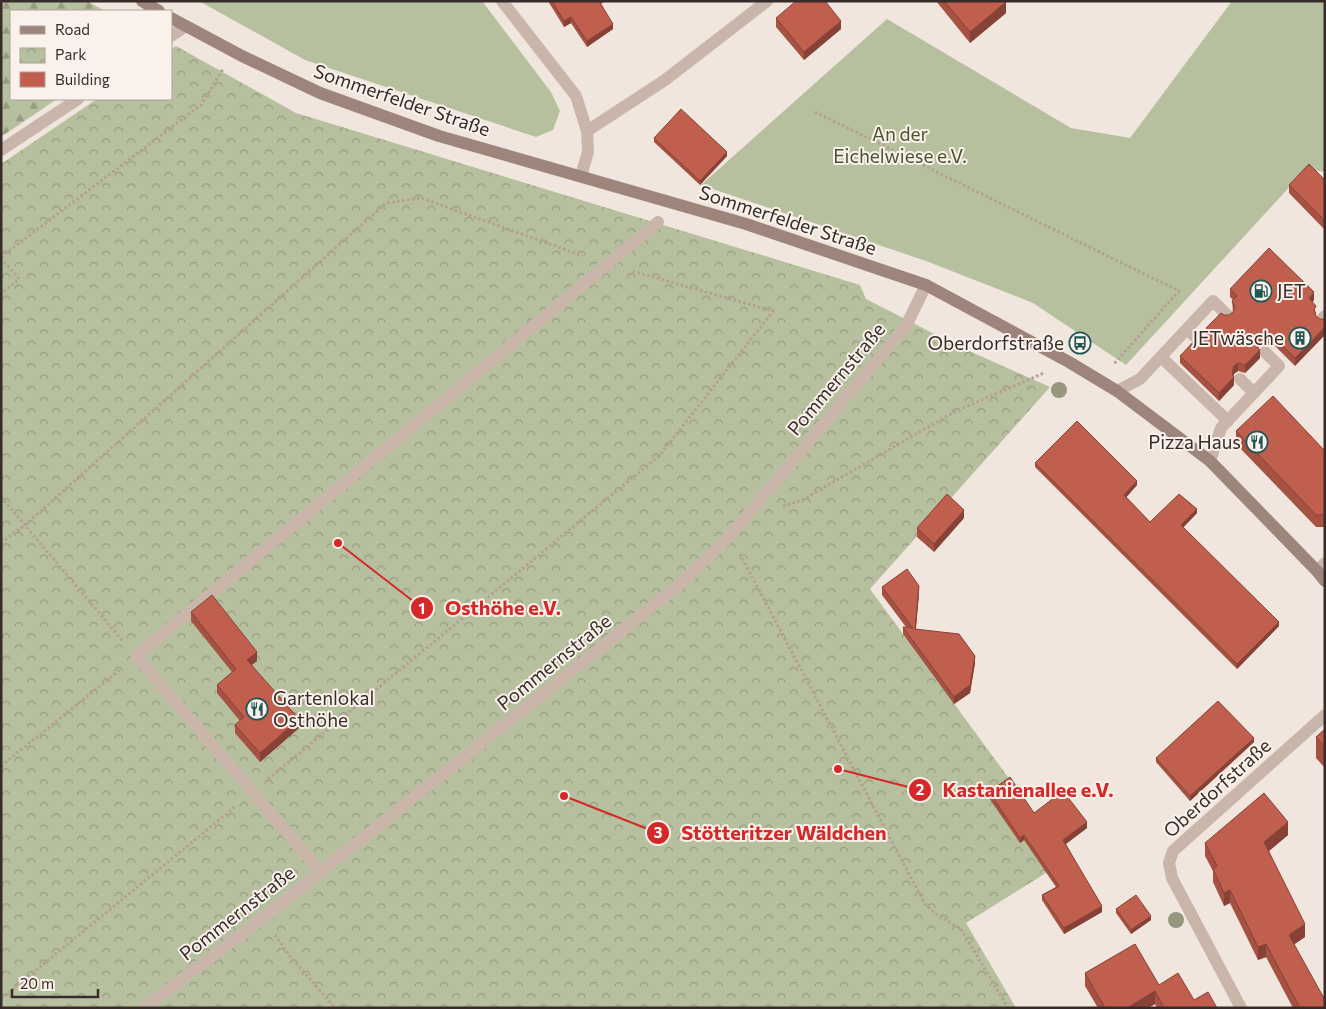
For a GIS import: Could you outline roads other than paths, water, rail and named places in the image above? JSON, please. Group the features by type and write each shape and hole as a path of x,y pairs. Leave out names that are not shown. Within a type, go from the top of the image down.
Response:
{"main road":[{"path":"142,1 157,10"},
{"name":"Sommerfelder Straße","path":"172,19 234,52 320,94 439,136 746,224 926,285 1069,362 1117,391 1210,461 1322,572"}],"street":[{"path":"502,1 576,96 588,131 588,152 581,176"},
{"path":"588,131 665,80 768,1"},
{"path":"172,35 186,26"},
{"path":"1,150 76,100"},
{"path":"321,872 136,656 658,222"},
{"name":"Pommernstraße","path":"144,1008 263,918 678,586 730,536 906,326 926,285"},
{"path":"1117,391 1140,379 1213,301 1227,315"},
{"path":"1187,329 1200,342"},
{"path":"1210,461 1221,428 1283,362 1265,352"},
{"path":"1161,357 1228,421"},
{"path":"1240,379 1254,393"},
{"name":"Oberdorfstraße","path":"1241,1008 1172,878 1169,863 1173,851 1325,715"}],"place":[{"name":"JET","path":"1261,291"},
{"name":"JETwäsche","path":"1300,338"},
{"name":"Oberdorfstraße","path":"1080,343"},
{"name":"Pizza Haus","path":"1257,442"},
{"name":"Osthöhe e.V.","path":"338,543"},
{"name":"Gartenlokal Osthöhe","path":"257,709"},
{"name":"Kastanienallee e.V.","path":"838,769"},
{"name":"Stötteritzer Wäldchen","path":"564,796"}],"park label":[{"name":"An der Eichelwiese e.V.","path":"900,145"}]}
